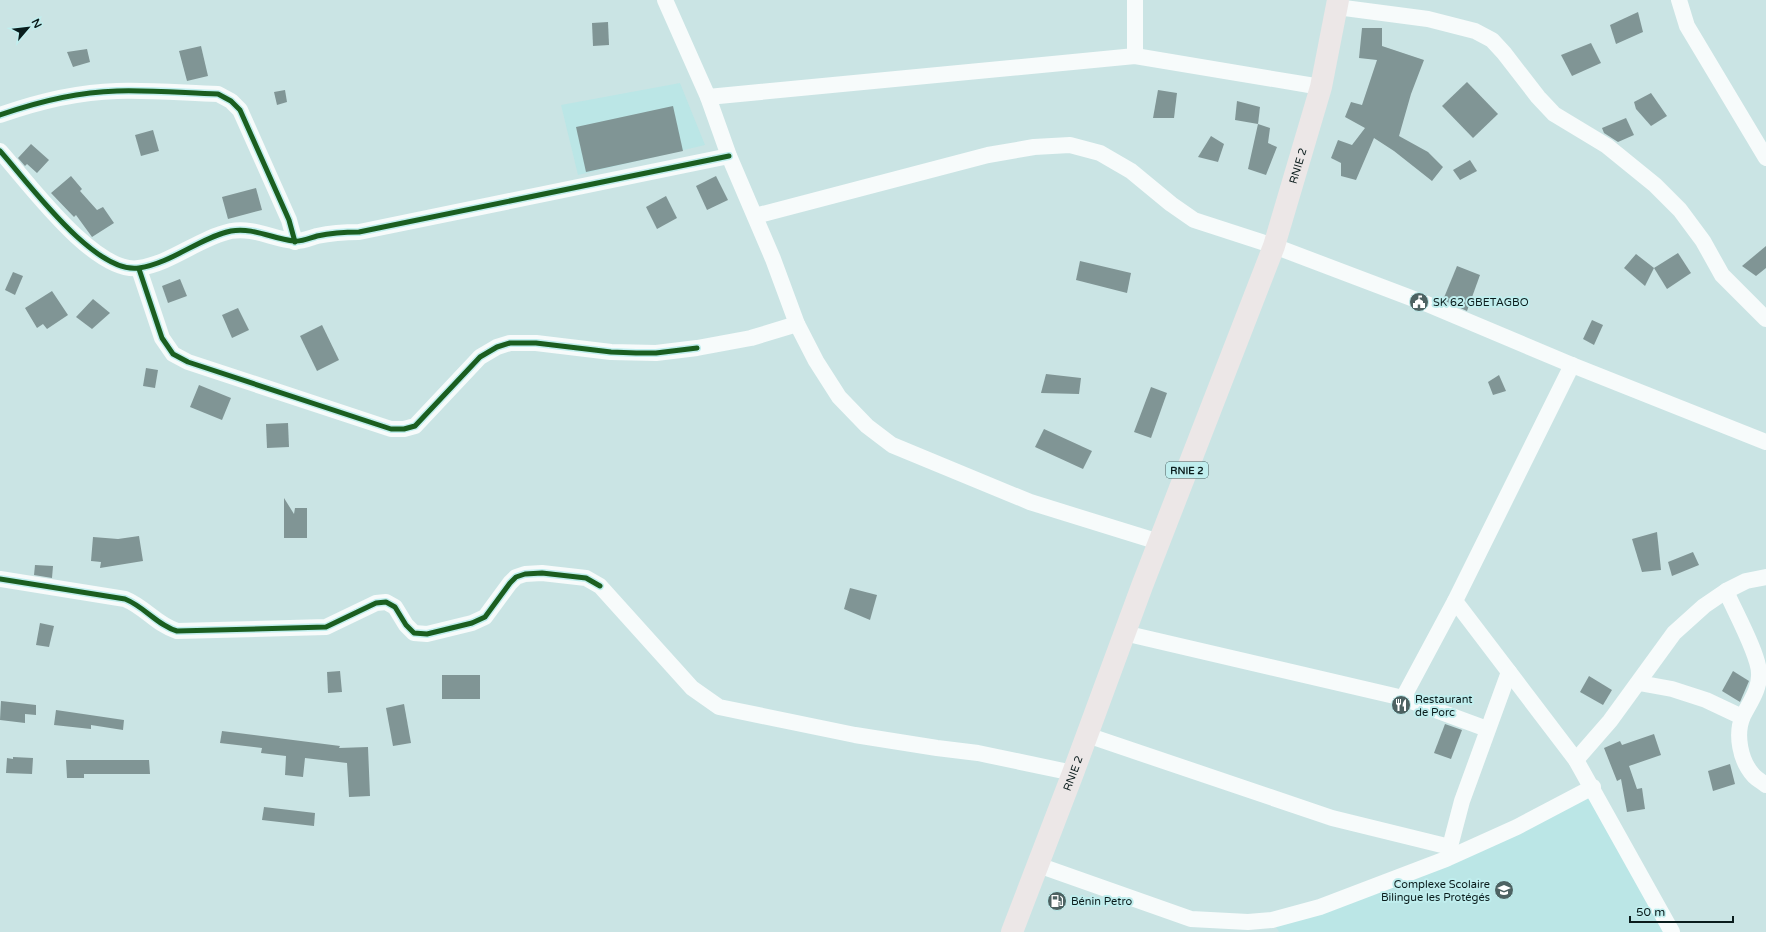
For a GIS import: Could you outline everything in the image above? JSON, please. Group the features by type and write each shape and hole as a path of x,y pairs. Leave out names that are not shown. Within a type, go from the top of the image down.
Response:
{"highway":[{"name":"RNIE 2","path":"1012,932 1073,773 1124,633 1274,246 1322,87 1337,3"}],"street":[{"path":"665,0 708,97 729,156 773,259 797,324 816,361 839,397 867,426 892,445 1030,502 1159,542"},
{"path":"1135,0 1135,56"},
{"path":"1679,0 1687,26 1766,158"},
{"path":"1337,3 1428,19 1475,31 1492,40 1538,97 1554,114 1607,146 1655,185 1675,205 1703,241 1722,275 1766,319"},
{"path":"708,97 1135,56 1322,87"},
{"path":"0,115 22,108 73,96 116,91 218,94 231,101 240,110 289,220 295,242"},
{"path":"755,216 988,155 1034,147 1070,145 1100,153 1131,171 1171,204 1194,220 1274,246 1427,304 1572,365 1766,442"},
{"path":"0,150 72,234 111,263 126,268 139,269 166,260 215,236 233,231 248,230 295,242 331,234 359,232 729,156"},
{"path":"139,269 162,338 173,354 188,362 391,429 404,429 415,426 480,357 497,347 510,343 536,343 611,352 656,353 697,348 751,338 797,324"},
{"path":"1402,698 1455,601 1572,365"},
{"path":"0,579 125,599 133,602 164,626 177,632 326,627 376,603 386,602 395,607 406,625 414,633 426,634 472,623 485,617 516,577 542,572 586,578 600,586 692,688 719,707 855,735 937,748 978,752 1073,773"},
{"path":"1576,760 1610,721 1674,633 1704,606 1726,591 1746,581 1766,577"},
{"path":"1726,591 1756,660 1760,674 1756,693 1742,718 1738,737 1742,755 1753,775 1766,785"},
{"path":"1455,601 1576,760 1593,787 1672,932"},
{"path":"1124,633 1402,698 1487,729"},
{"path":"1448,853 1462,801 1509,672"},
{"path":"1639,682 1679,691 1706,700 1742,718"},
{"path":"1086,736 1332,818 1448,853"},
{"path":"1038,865 1193,926 1248,922 1276,926 1448,853 1511,830 1593,787"}],"shaded area":[{"path":"680,83 705,145 578,175 561,105"},
{"name":"Complexe Scolaire Bilingue les Protégés","path":"1593,787 1672,932 1279,932 1272,920 1446,859"}],"building":[{"path":"1638,12 1643,32 1616,44 1610,25"},
{"path":"608,22 609,45 593,46 592,23"},
{"path":"1362,28 1382,28 1382,46 1424,60 1411,94 1399,136 1428,152 1443,167 1432,181 1394,151 1374,138 1356,180 1341,176 1341,163 1331,158 1338,140 1352,145 1365,128 1345,117 1351,102 1362,105 1377,60 1359,58"},
{"path":"1591,43 1601,63 1572,76 1561,55"},
{"path":"201,46 208,76 187,81 179,51"},
{"path":"87,49 90,62 73,67 67,52"},
{"path":"1467,82 1498,114 1473,138 1442,106"},
{"path":"285,90 287,102 277,105 274,92"},
{"path":"1158,90 1177,93 1174,118 1153,118"},
{"path":"1651,93 1667,116 1651,126 1636,109 1634,102"},
{"path":"1237,101 1260,107 1258,124 1235,120"},
{"path":"673,106 683,151 586,172 576,127"},
{"path":"1626,118 1634,135 1618,142 1604,133 1602,128"},
{"path":"1258,124 1270,128 1268,143 1277,147 1266,175 1248,169"},
{"path":"153,130 159,151 141,156 135,135"},
{"path":"1211,136 1224,144 1218,162 1198,157"},
{"path":"31,144 49,160 37,173 27,164 25,166 18,158"},
{"path":"1470,160 1477,171 1460,180 1453,170"},
{"path":"71,176 82,189 80,191 97,210 103,207 114,223 92,237 76,215 74,217 51,193"},
{"path":"716,176 728,200 707,210 696,186"},
{"path":"256,188 262,210 228,219 222,197"},
{"path":"666,196 677,218 657,229 646,207"},
{"path":"1766,246 1766,268 1756,276 1742,266"},
{"path":"1678,253 1691,273 1667,289 1654,268"},
{"path":"1636,254 1654,268 1645,286 1624,268"},
{"path":"1080,261 1131,273 1127,293 1076,280"},
{"path":"1457,266 1480,275 1467,311 1443,300"},
{"path":"13,272 23,276 15,295 5,290"},
{"path":"180,279 187,296 168,303 162,286"},
{"path":"52,291 68,315 47,329 43,324 37,328 25,308"},
{"path":"93,299 110,313 92,329 76,317"},
{"path":"238,308 249,330 232,338 222,315"},
{"path":"1592,320 1603,325 1594,345 1583,339"},
{"path":"322,325 339,360 317,371 300,336"},
{"path":"146,368 158,370 155,388 143,386"},
{"path":"1046,374 1081,378 1079,394 1041,393"},
{"path":"1499,375 1506,391 1493,395 1488,382"},
{"path":"199,385 231,398 222,420 190,407"},
{"path":"1151,387 1167,393 1151,438 1134,432"},
{"path":"288,423 289,447 267,448 266,424"},
{"path":"1044,429 1092,451 1083,469 1035,447"},
{"path":"284,498 294,514 295,508 307,508 307,538 284,538"},
{"path":"1657,532 1661,570 1642,572 1632,539"},
{"path":"139,536 143,561 100,568 101,562 91,561 93,537 118,539"},
{"path":"1693,552 1699,565 1672,576 1668,562"},
{"path":"35,565 53,566 52,578 34,575"},
{"path":"850,588 877,595 870,620 844,609"},
{"path":"40,623 54,626 49,647 36,645"},
{"path":"340,671 342,692 328,693 327,672"},
{"path":"1733,671 1749,681 1740,702 1722,691"},
{"path":"442,675 480,675 480,699 442,699"},
{"path":"1589,676 1612,690 1603,705 1580,692"},
{"path":"1,701 36,705 36,715 25,714 25,723 0,720"},
{"path":"404,704 411,743 393,746 386,708"},
{"path":"56,710 124,720 123,730 91,725 91,729 54,725"},
{"path":"1445,724 1462,730 1451,759 1434,753"},
{"path":"222,731 340,746 339,748 368,747 370,796 349,797 347,763 305,758 303,777 285,775 286,756 261,753 262,748 220,743"},
{"path":"1654,734 1661,755 1629,766 1637,789 1642,788 1645,809 1627,812 1621,779 1617,781 1604,748 1620,741 1622,745"},
{"path":"13,757 33,758 32,774 6,773 7,758 13,759"},
{"path":"66,760 149,760 150,774 84,774 84,778 67,778"},
{"path":"1730,764 1735,784 1713,791 1708,771"},
{"path":"264,807 315,813 314,826 262,820"}],"cycle path":[{"path":"0,115 58,98 87,93 142,91 218,94 231,101 240,110 289,220 295,242"},
{"path":"0,151 44,203 83,242 103,257 122,266 139,268 163,261 219,234 231,231 239,230 255,232 286,240 297,241 328,234 359,232 729,156"},
{"path":"139,269 162,338 173,354 188,362 391,429 404,429 415,426 480,357 497,347 510,343 536,343 611,352 636,353 656,353 697,348"},
{"path":"0,579 125,599 132,602 163,625 177,631 326,627 376,603 386,602 395,607 406,625 414,633 427,634 472,623 485,617 510,583 516,577 525,574 542,573 586,578 600,586"}],"place":[{"name":"SK 62 GBETAGBO","path":"1419,302"},
{"name":"Restaurant de Porc","path":"1401,705"},
{"name":"Complexe Scolaire Bilingue les Protégés","path":"1504,890"},
{"name":"Bénin Petro","path":"1057,901"}]}
